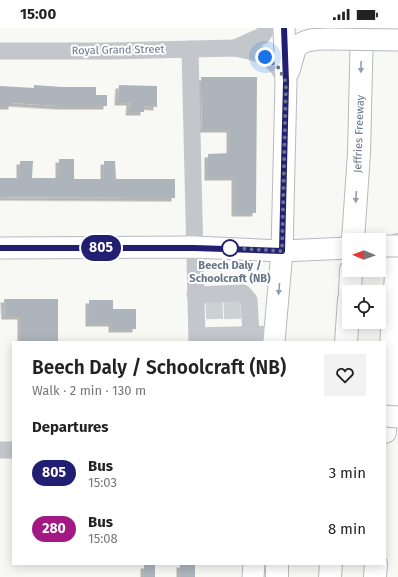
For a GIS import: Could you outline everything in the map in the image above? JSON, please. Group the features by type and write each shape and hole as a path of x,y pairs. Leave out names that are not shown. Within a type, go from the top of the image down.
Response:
{"highway":[{"name":"Jeffries Freeway","path":"353,233 359,154 362,28"},
{"path":"386,418 398,245"},
{"path":"346,341 347,329"},
{"path":"277,565 277,577"},
{"path":"330,577 331,565"},
{"path":"375,577 376,565"}],"main road":[{"path":"274,338 292,250 284,28"},
{"path":"286,82 296,48 302,43 320,39 398,40"},
{"path":"386,246 398,245"},
{"path":"0,248 194,248 292,250 342,248"},
{"path":"386,416 398,417"},
{"path":"253,577 254,565"}],"street":[{"name":"Royal Grand Street","path":"235,48 262,36 267,28"},
{"name":"Royal Grand Street","path":"0,50 110,51 235,48 254,51 265,57 278,67 286,82"},
{"path":"190,49 197,339 215,332 233,331 274,338"},
{"path":"195,295 214,298 232,298 243,293 249,300 250,335"},
{"path":"0,450 12,450"}],"building":[{"path":"201,77 257,77 256,213 235,213 235,177 208,177 208,154 230,153 230,129 202,129"},
{"path":"34,85 96,87 96,95 107,95 107,106 61,106 12,103 12,106 0,106 0,86 34,88"},
{"path":"119,85 157,86 157,107 144,106 144,112 129,112 130,102 118,102"},
{"path":"59,159 74,159 74,179 104,179 104,161 115,161 116,179 175,179 175,198 0,197 0,178 20,178 20,161 33,161 32,178 59,178"},
{"path":"4,299 58,299 58,341 21,341 21,316 5,316"},
{"path":"89,300 113,300 113,309 136,309 136,329 112,329 112,323 89,323"},
{"path":"144,565 155,565 155,577 144,577"},
{"path":"180,565 195,565 195,577 180,577"}],"tunnel":[{"path":"214,302 215,328"},
{"path":"232,302 233,328"}],"bus line":[{"name":"805","path":"0,248 231,248 282,251 286,82 284,28"}],"place":[{"name":"Beech Daly / Schoolcraft (NB)","path":"230,248"}],"route":[{"path":"230,248 282,251 286,82 278,67 265,57"}]}
